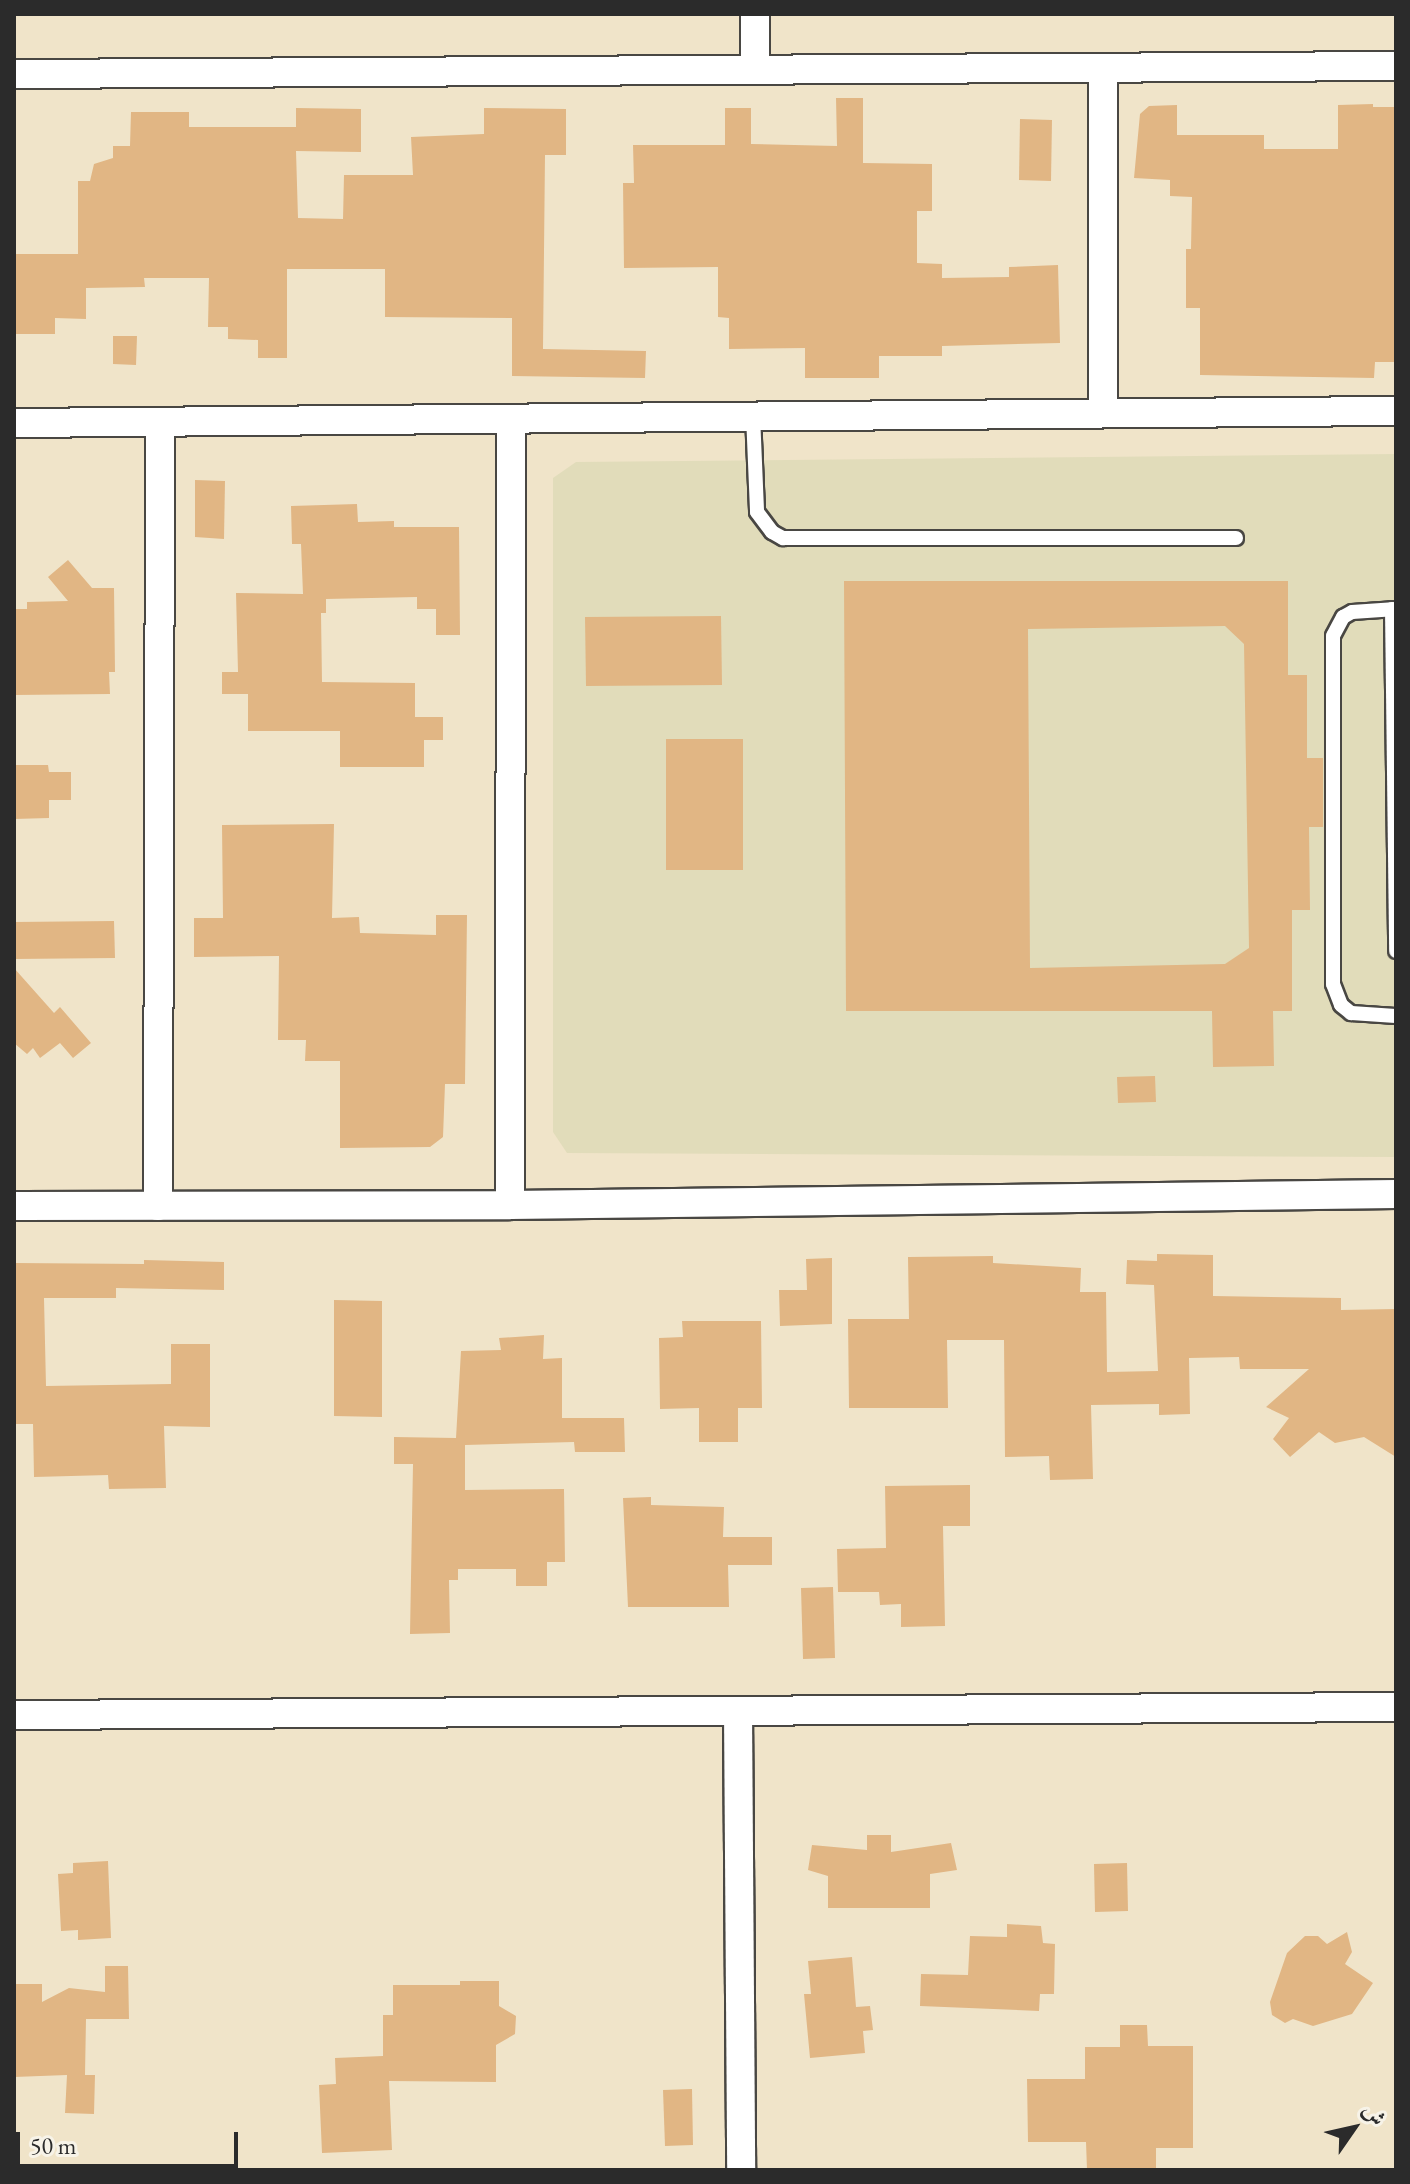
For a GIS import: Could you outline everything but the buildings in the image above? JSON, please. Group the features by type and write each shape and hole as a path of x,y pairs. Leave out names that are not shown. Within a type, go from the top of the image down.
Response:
{"street":[{"path":"755,14 755,70"},
{"path":"14,74 1396,66"},
{"path":"1103,68 1103,412"},
{"path":"14,423 1396,411"},
{"path":"510,1205 511,420"},
{"path":"158,1206 160,422"},
{"path":"14,1206 510,1205 1396,1194"},
{"path":"14,1715 1396,1707"},
{"path":"738,1711 741,2170"}],"lane":[{"path":"753,415 757,512 763,523 783,538 1236,538"},
{"path":"1396,951 1394,609 1352,612 1343,617 1333,636 1333,984 1341,1005 1351,1013 1396,1016"}],"shaded area":[{"path":"1396,454 1396,1157 567,1153 553,1132 553,478 576,462"}]}
